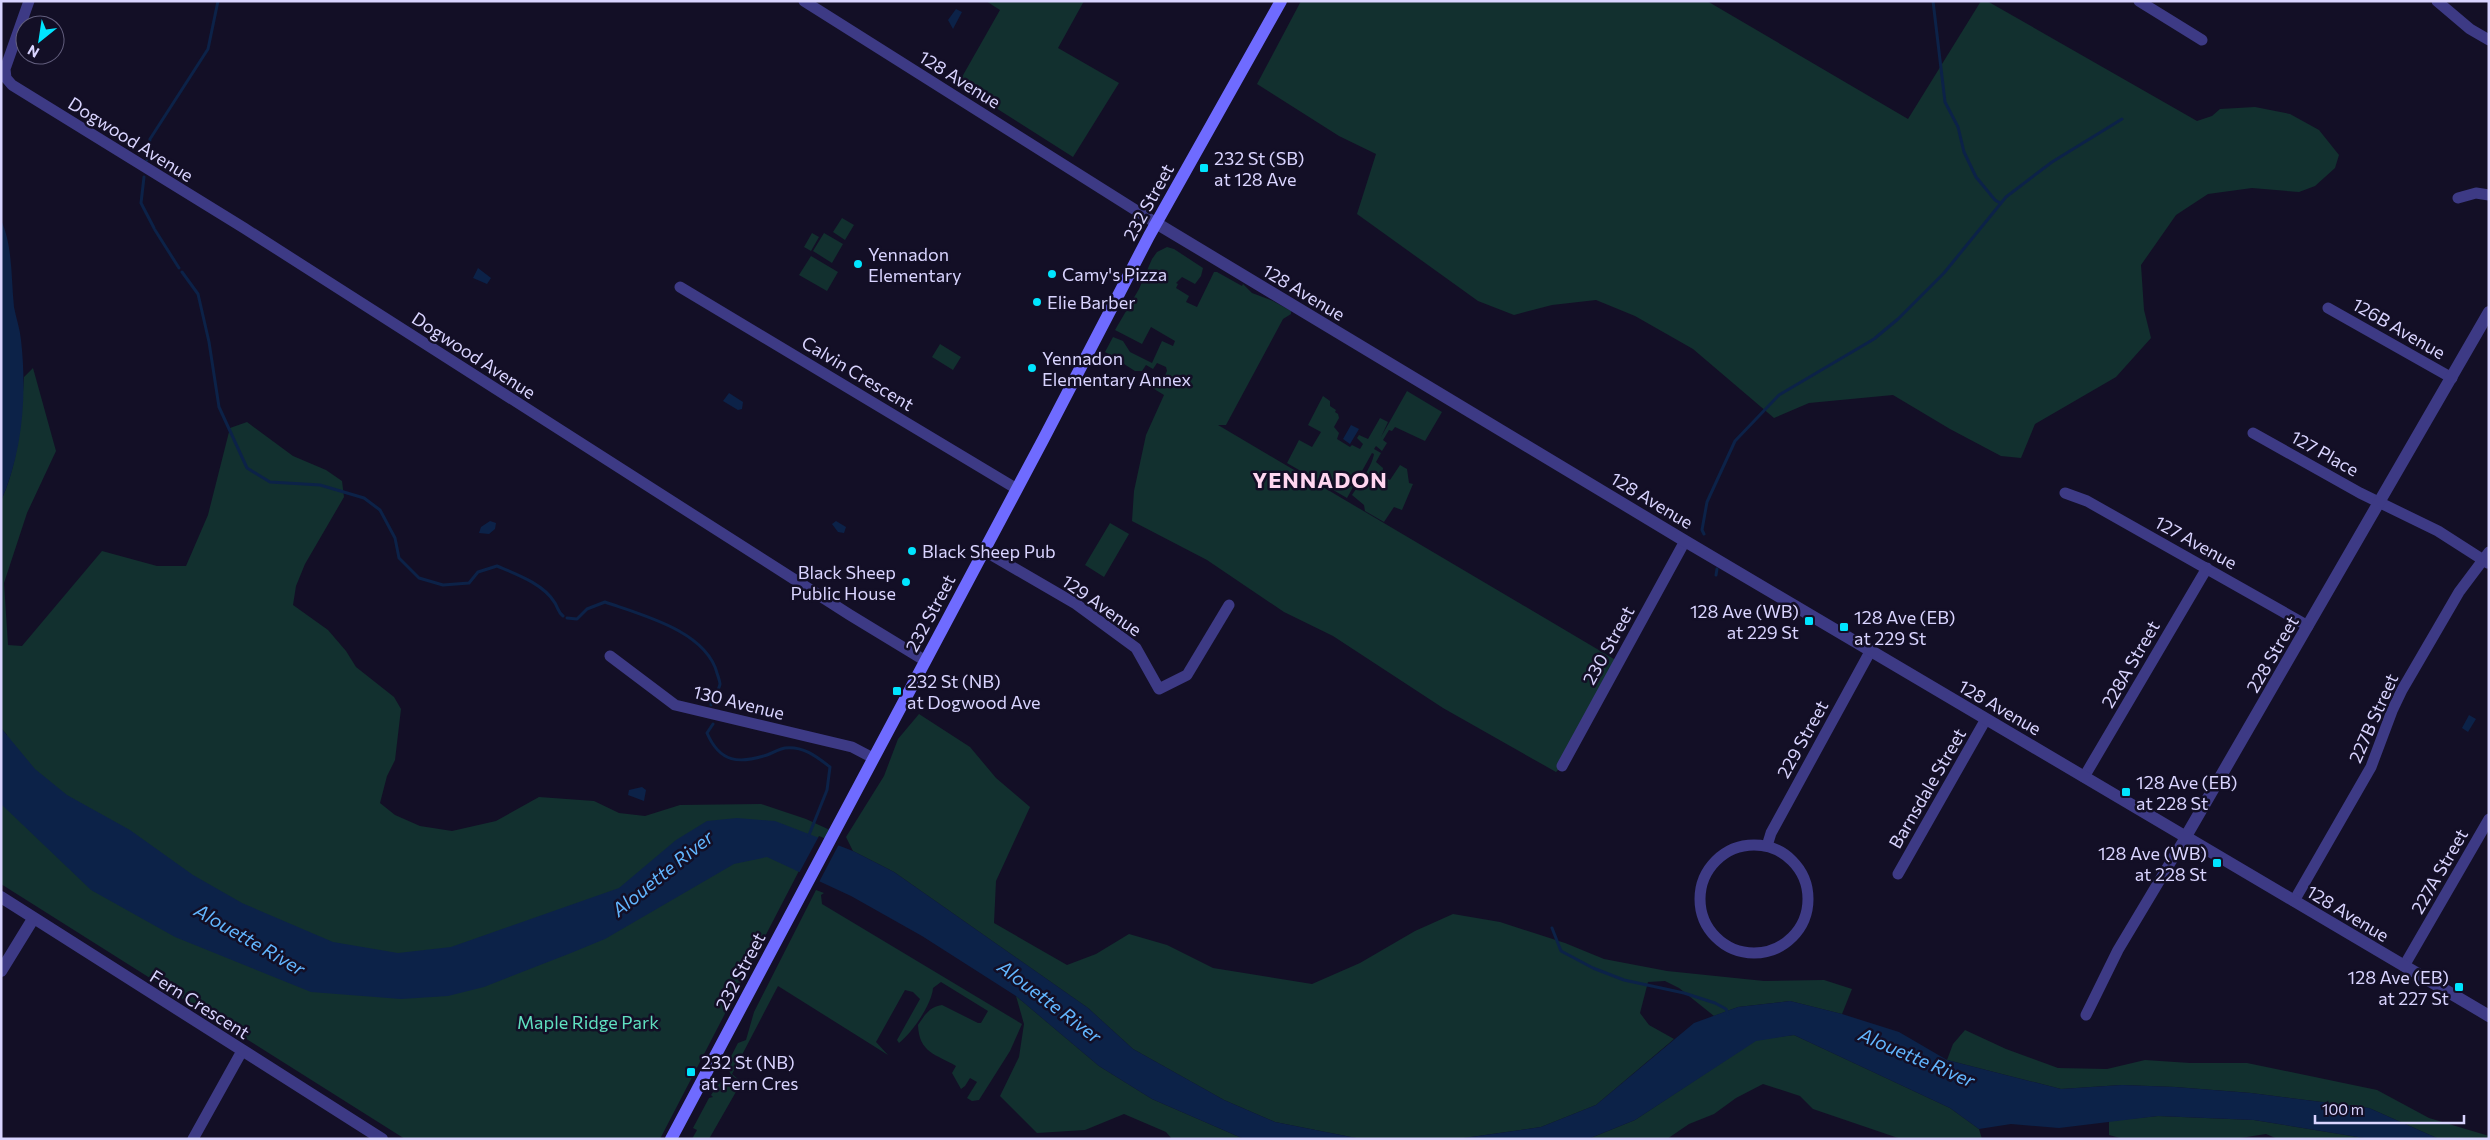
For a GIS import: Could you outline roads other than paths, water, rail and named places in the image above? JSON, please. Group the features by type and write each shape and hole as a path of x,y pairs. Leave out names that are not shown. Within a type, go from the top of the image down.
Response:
{"main road":[{"name":"232 Street","path":"671,1139 1156,224 1281,1"}],"street":[{"name":"Dogwood Avenue","path":"29,1 5,68 6,78 20,91 244,228 850,615 924,660"},
{"name":"128 Avenue","path":"804,1 1156,224 2185,838 2489,1016"},
{"path":"2139,1 2202,40"},
{"path":"2437,1 2470,29 2489,40"},
{"path":"2458,198 2476,193 2489,195"},
{"name":"Calvin Crescent","path":"680,287 1017,489"},
{"name":"126B Avenue","path":"2328,308 2452,378"},
{"name":"228 Street","path":"2086,1015 2118,950 2185,838 2489,312"},
{"name":"127 Place","path":"2253,433 2360,493 2380,502"},
{"name":"127 Avenue","path":"2065,493 2086,500 2308,626"},
{"path":"2380,502 2487,558"},
{"name":"230 Street","path":"1562,766 1685,540"},
{"name":"129 Avenue","path":"983,550 1076,604 1136,648 1160,689 1187,675 1229,605"},
{"name":"227B Street","path":"2294,902 2371,767 2402,690 2459,592 2487,558"},
{"name":"228A Street","path":"2084,777 2207,568"},
{"name":"229 Street","path":"1767,846 1775,824 1870,650"},
{"name":"130 Avenue","path":"610,656 675,705 852,748 873,758"},
{"name":"Barnsdale Street","path":"1898,874 1986,719"},
{"name":"227A Street","path":"2404,966 2489,819"},
{"path":"1740,846 1767,846 1783,853 1802,872 1808,898 1806,916 1797,932 1776,948 1759,953 1741,951 1725,944 1711,932 1703,917 1700,890 1711,866 1724,853 1740,846"},
{"name":"Fern Crescent","path":"1,897 382,1139"},
{"path":"1,971 34,919"},
{"path":"193,1139 242,1051"}],"water":[{"path":"956,9 962,12 953,29 948,20"},
{"path":"1,220 10,252 14,307 20,332 24,381 19,442 1,501"},
{"path":"478,268 491,278 487,284 473,278"},
{"path":"729,393 743,402 742,409 738,410 723,401"},
{"path":"1351,425 1359,429 1350,444 1343,439"},
{"path":"490,521 496,523 495,529 489,534 479,533 481,527"},
{"path":"836,521 846,527 844,533 838,532 832,524"},
{"path":"2469,715 2476,719 2468,732 2462,728"},
{"name":"Alouette River","path":"1,728 35,769 67,795 130,830 193,875 242,903 333,942 398,953 451,947 619,888 676,840 707,821 737,818 775,821 853,851 894,872 1088,1008 1133,1049 1224,1100 1275,1122 1361,1139 1244,1139 1152,1099 1099,1066 1016,996 922,936 851,896 767,857 734,864 605,939 484,987 448,996 401,999 311,992 175,937 91,890 1,804"},
{"path":"642,787 646,790 644,801 628,795 629,790"},
{"name":"Alouette River","path":"1790,1001 1842,1014 1899,1032 1947,1060 2061,1089 2122,1085 2175,1087 2251,1093 2369,1108 2439,1139 2370,1139 2254,1120 2158,1116 2059,1128 2011,1124 1979,1129 1950,1108 1794,1035 1756,1041 1635,1120 1588,1139 1457,1139 1541,1127 1596,1105 1694,1023 1738,1007"}],"waterway":[{"path":"147,160 150,139 208,49 218,1"},
{"path":"1933,1 1945,102 1958,127 1964,152 1976,177 1995,200 2000,203"},
{"path":"1704,534 1702,530 1707,502 1735,441 1779,395 1874,339 1898,319 1944,273 2006,197 2052,162 2122,119"},
{"path":"144,177 141,203 154,228"},
{"path":"155,230 179,268"},
{"path":"182,272 198,294 209,342 219,407 247,468 270,482 320,485 364,498 380,510 395,538 399,558 419,578 443,585 469,583 478,572 497,566 529,580 544,590 563,616"},
{"path":"1716,575 1717,569"},
{"path":"567,618 577,619 587,609 605,602 654,619 686,636 700,646 711,658 717,673 720,684 711,705"},
{"path":"713,724 707,733 712,743 724,756 731,759 748,760 792,748 804,750 830,767 827,790 809,835"},
{"path":"1552,928 1561,951 1593,968 1624,980 1684,993 1715,1003 1726,1009 1728,1014"}],"place":[{"name":"232 St (SB) at 128 Ave","path":"1204,168"},
{"name":"Yennadon Elementary","path":"858,264"},
{"name":"Camy's Pizza","path":"1052,274"},
{"name":"Elie Barber","path":"1037,302"},
{"name":"Yennadon Elementary Annex","path":"1032,368"},
{"name":"Black Sheep Pub","path":"912,551"},
{"name":"Black Sheep Public House","path":"906,582"},
{"name":"128 Ave (WB) at 229 St","path":"1809,621"},
{"name":"128 Ave (EB) at 229 St","path":"1844,627"},
{"name":"232 St (NB) at Dogwood Ave","path":"897,691"},
{"name":"128 Ave (EB) at 228 St","path":"2126,792"},
{"name":"128 Ave (WB) at 228 St","path":"2217,863"},
{"name":"128 Ave (EB) at 227 St","path":"2459,987"},
{"name":"232 St (NB) at Fern Cres","path":"691,1072"}],"district":[{"name":"YENNADON","path":"1320,479"}],"park label":[{"name":"Maple Ridge Park","path":"588,1022"}]}
